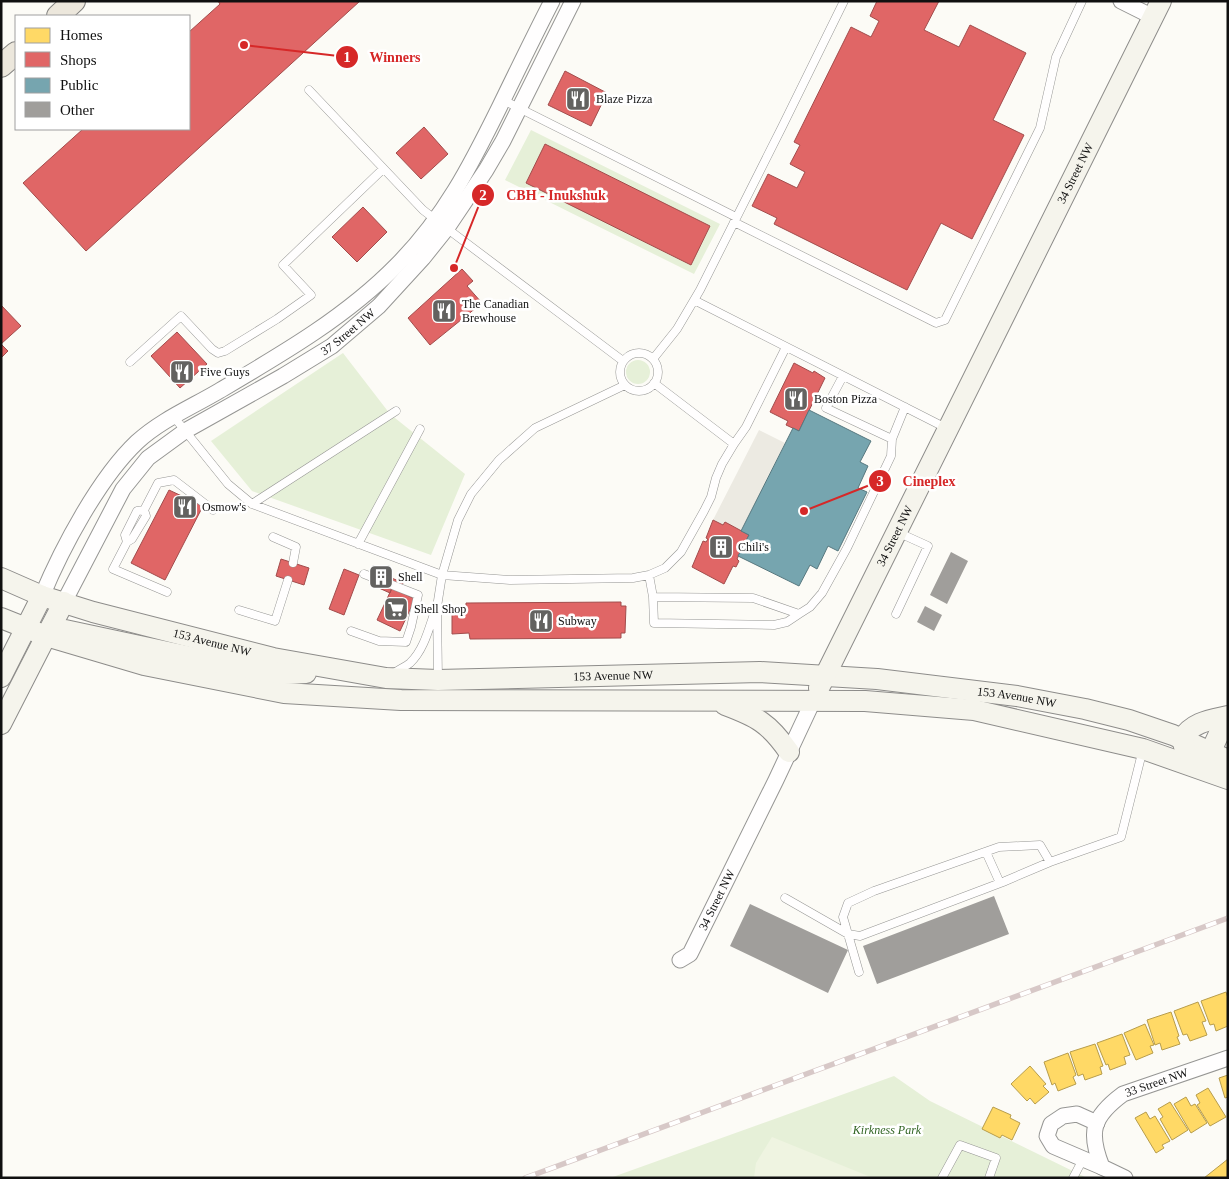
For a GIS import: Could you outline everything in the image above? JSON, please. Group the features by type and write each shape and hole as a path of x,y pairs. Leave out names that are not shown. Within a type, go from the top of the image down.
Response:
{"main road":[{"path":"59,15 74,1"},
{"name":"34 Street NW","path":"813,701 1157,9"},
{"path":"1,66 15,54"},
{"name":"153 Avenue NW","path":"1,578 34,612 48,631 144,665 284,693 381,699 865,701 974,710 1143,749 1228,779"},
{"path":"1,604 15,609 34,612 64,602"},
{"path":"1,724 64,602"},
{"name":"153 Avenue NW","path":"64,602 164,631 273,658 386,678 424,687 760,672 877,679 1017,696 1085,709 1129,720 1182,739 1219,755"},
{"path":"1,677 34,612"},
{"name":"153 Avenue NW","path":"1,618 34,612"},
{"path":"48,631 284,674 345,672"},
{"path":"714,700 746,713 767,725 778,736 789,752"},
{"path":"1228,716 1195,725 1187,731 1182,739 1188,764 1219,755 1223,725 1228,720"}],"street":[{"name":"37 Street NW","path":"64,602 123,489 148,458 185,431 332,346 379,306 423,258 442,224 448,204 476,155 552,1"},
{"name":"37 Street NW","path":"34,612 58,561 87,509 121,460 155,427 303,340 356,303 442,224 486,170 520,108 573,1"},
{"path":"1121,1 1157,9"},
{"name":"34 Street NW","path":"680,960 690,954 813,701"},
{"name":"33 Street NW","path":"1102,1167 1093,1138 1097,1123 1108,1105 1122,1094 1228,1058"},
{"path":"1097,1123 1077,1114 1063,1116 1051,1124 1047,1136 1053,1146 1124,1178"}],"lane":[{"path":"653,359 676,329 694,300 782,128 844,1"},
{"path":"503,100 936,323 945,320 1040,128 1056,57 1082,1"},
{"path":"309,90 423,210 623,361"},
{"path":"130,362 181,316 218,353 225,351 277,319 310,294 282,264 383,169"},
{"path":"694,300 948,429"},
{"path":"174,417 228,484 252,504 442,576 510,580 622,579 649,575 665,568 688,543 711,497 722,464 746,427 786,347"},
{"path":"634,354 647,355 653,359 657,371 654,383 643,390 636,390 625,385 620,372 623,361 628,356 634,354"},
{"path":"842,376 826,408 892,439"},
{"path":"654,383 734,444"},
{"path":"381,699 424,687 442,576 458,520 471,494 499,460 535,428 625,385"},
{"path":"649,575 653,597 654,624 774,625 787,622 810,606 822,593 847,548 891,456 892,439 905,407"},
{"path":"252,504 396,411"},
{"path":"358,544 420,429"},
{"path":"167,592 113,570 127,542 132,539 146,516 144,510 158,483 174,480 213,510"},
{"path":"896,614 928,546 897,532"},
{"path":"273,537 296,547 293,563"},
{"path":"351,630 379,641 406,642 411,627 418,595 364,574"},
{"path":"239,610 275,620 288,580"},
{"path":"653,597 753,598 799,614"},
{"path":"386,678 411,662 424,644 437,607"},
{"path":"785,898 848,934 860,936 1050,862 1121,837 1143,749"},
{"path":"859,972 843,916 848,903 874,891 999,847 1040,845 1050,862"},
{"path":"986,852 1000,883"},
{"path":"942,1178 960,1145 996,1158 990,1178"},
{"path":"1073,1178 1083,1159"}],"green space":[{"path":"531,130 720,224 694,274 505,180"},
{"path":"343,353 390,414 465,474 431,555 252,491 211,441"},
{"path":"638,360 646,364 650,372 646,380 638,384 630,380 626,372 630,364"},
{"name":"Kirkness Park","path":"894,1076 930,1101 1087,1178 610,1178"},
{"path":"772,1137 873,1178 754,1178 756,1163"}],"shaded area":[{"path":"759,430 785,443 741,531 725,522 723,525 713,520"}],"building: Homes":[{"path":"1226,992 1228,998 1228,1026 1216,1031 1214,1024 1210,1025 1201,1001"},
{"path":"1198,1002 1206,1021 1202,1022 1207,1035 1190,1041 1187,1034 1183,1035 1174,1011"},
{"path":"1171,1012 1180,1044 1162,1050 1160,1043 1155,1045 1147,1020"},
{"path":"1145,1024 1154,1045 1150,1046 1153,1053 1136,1060 1124,1033"},
{"path":"1122,1034 1130,1055 1124,1057 1126,1064 1110,1070 1097,1043"},
{"path":"1095,1044 1103,1066 1100,1067 1102,1074 1085,1080 1083,1074 1078,1076 1070,1052"},
{"path":"1068,1053 1076,1075 1073,1077 1076,1084 1058,1091 1055,1083 1052,1085 1044,1062"},
{"path":"1030,1066 1046,1084 1043,1086 1049,1092 1035,1104 1030,1098 1027,1101 1011,1084"},
{"path":"1228,1075 1228,1097 1225,1098 1219,1078"},
{"path":"1208,1088 1226,1117 1210,1126 1197,1105 1200,1103 1196,1095"},
{"path":"1186,1097 1191,1106 1195,1104 1207,1123 1191,1133 1174,1104"},
{"path":"1170,1102 1188,1130 1172,1140 1160,1119 1163,1117 1158,1109"},
{"path":"993,1107 1011,1115 1010,1118 1020,1123 1012,1140 1002,1135 1000,1138 982,1129"},
{"path":"1146,1112 1150,1119 1155,1116 1170,1141 1162,1145 1164,1148 1156,1153 1135,1118"},
{"path":"1228,1159 1228,1178 1204,1178"}],"building: Shops":[{"path":"218,1 360,1 86,251 23,183 82,130 190,130 190,31 220,4"},
{"path":"877,1 939,1 924,30 959,47 970,25 1026,53 993,120 1024,135 972,239 941,223 907,290 774,224 777,218 752,206 768,174 797,188 805,172 790,164 800,145 794,142 851,27 871,37 879,21 870,16"},
{"name":"Blaze Pizza","path":"565,71 607,93 591,126 548,105"},
{"path":"424,127 448,154 421,179 396,153"},
{"path":"545,144 710,226 691,265 526,183"},
{"path":"363,207 387,232 357,262 332,237"},
{"name":"The Canadian Brewhouse","path":"462,269 473,281 467,286 482,303 430,345 408,318"},
{"path":"1,305 21,326 1,344"},
{"path":"177,332 207,364 180,388 151,356"},
{"path":"1,344 8,351 1,358"},
{"name":"Boston Pizza","path":"794,363 813,373 814,371 825,378 799,431 786,425 788,421 770,412"},
{"path":"169,490 203,506 165,580 131,563"},
{"name":"Chili's","path":"713,520 723,525 725,522 749,535 737,559 739,561 736,567 733,566 724,584 692,567 703,541 706,542 708,539 706,538"},
{"path":"281,559 309,568 304,585 276,576"},
{"path":"344,569 359,575 344,615 329,609"},
{"name":"Shell","path":"376,571 403,583 399,591 392,588 390,593 370,584"},
{"name":"Shell Shop","path":"392,588 415,599 400,631 377,620"},
{"path":"621,602 621,606 626,606 625,633 621,633 621,638 470,639 469,633 452,634 452,608 466,608 466,603"}],"building: Public":[{"path":"809,410 871,441 860,462 868,466 858,488 867,492 838,551 828,546 817,569 810,565 799,586 738,556 749,535 741,531 793,428 799,431"}],"building: Other":[{"path":"951,552 968,561 947,604 930,595"},
{"path":"925,606 942,615 934,631 917,622"},
{"path":"994,896 1009,934 877,984 863,946"},
{"path":"750,904 848,950 828,993 730,946"}],"railway":[{"path":"525,1178 1228,918"}],"place":[{"name":"Winners","path":"244,45"},
{"name":"Blaze Pizza","path":"578,99"},
{"name":"CBH - Inukshuk","path":"454,268"},
{"name":"The Canadian Brewhouse","path":"444,311"},
{"name":"Five Guys","path":"182,372"},
{"name":"Boston Pizza","path":"796,399"},
{"name":"Osmow's","path":"185,507"},
{"name":"Cineplex","path":"804,511"},
{"name":"Chili's","path":"721,547"},
{"name":"Shell","path":"381,577"},
{"name":"Shell Shop","path":"396,609"},
{"name":"Subway","path":"541,621"}]}
